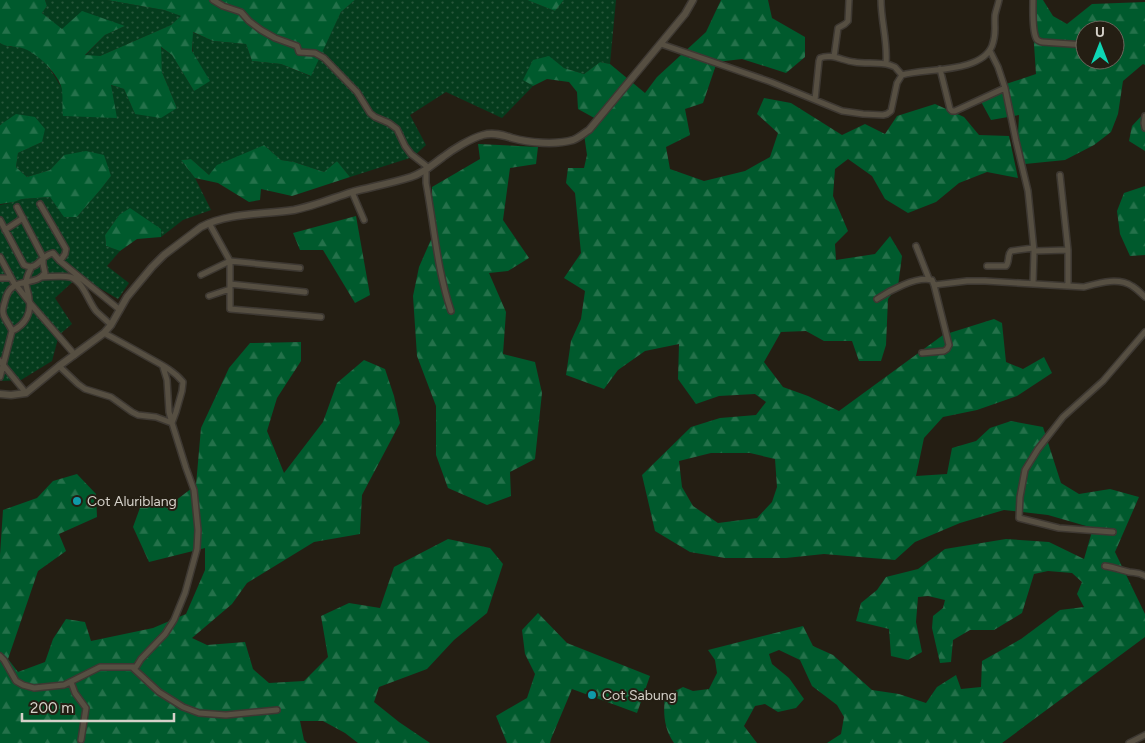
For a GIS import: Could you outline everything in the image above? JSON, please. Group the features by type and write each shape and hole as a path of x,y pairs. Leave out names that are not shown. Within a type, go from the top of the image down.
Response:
{"street":[{"path":"213,0 240,12 248,21 275,38 297,46 299,52 315,54 324,58 356,92 370,113 397,129 405,146 427,169"},
{"path":"0,394 11,395 26,392 104,333 111,325 127,297 152,267 164,255 200,227 209,223 232,217 293,210 352,192 412,177 427,169 457,147 483,134 499,134 514,139 546,142 574,139 589,130 685,14 693,0"},
{"path":"834,57 838,28 848,21 849,0"},
{"path":"881,0 881,16 887,48 886,64"},
{"path":"661,44 754,76 842,111 886,115 891,111 897,83 902,75 968,64 990,51 995,34 995,15 999,0"},
{"path":"1033,0 1033,20 1038,41 1075,44"},
{"path":"990,51 998,67 1004,88 1028,191 1034,250 1033,284"},
{"path":"815,100 820,58 824,56 843,58 855,62 893,65 902,75"},
{"path":"940,69 952,111 959,110 1004,88"},
{"path":"1145,116 1145,128"},
{"path":"427,169 426,183 440,268 451,311"},
{"path":"1060,175 1068,250 1068,286"},
{"path":"352,192 364,220"},
{"path":"40,204 66,249 60,261"},
{"path":"17,207 43,257 45,272 42,277"},
{"path":"5,230 23,218"},
{"path":"0,220 23,264 31,268"},
{"path":"209,223 230,261 230,309 321,316"},
{"path":"916,246 929,279 932,280 934,285 949,345 944,351 922,353"},
{"path":"987,266 1006,266 1011,251 1068,250"},
{"path":"12,331 21,326 28,317 30,303 26,282 31,268 37,265 43,257 53,253 60,261 120,310"},
{"path":"0,258 16,285 75,355"},
{"path":"201,275 230,261 300,268"},
{"path":"0,377 1,363 6,356 12,331 3,314 3,308 8,291 16,285 42,277 71,277 78,282 95,309 111,325"},
{"path":"0,278 11,278"},
{"path":"877,299 894,288 929,279"},
{"path":"934,285 975,281 1084,287 1119,281 1132,286 1145,297"},
{"path":"208,296 230,286 305,292"},
{"path":"1113,532 1059,528 1018,518 1020,497 1025,470 1038,449 1063,417 1103,382 1145,332"},
{"path":"104,333 163,366 183,383 172,423"},
{"path":"1,363 26,392"},
{"path":"59,366 85,390 111,397 138,415 156,417 172,423"},
{"path":"0,656 19,684 34,688 62,685 100,667 133,668 138,666 141,658 165,634 174,620 185,593 197,549 198,530 194,490 169,412 167,380 163,366"},
{"path":"1105,566 1145,576"},
{"path":"133,668 159,692 183,707 199,713 226,715 277,710"},
{"path":"70,682 75,693 86,708 81,740"},
{"path":"1129,743 1145,735"}],"green space":[{"path":"0,0 45,0 47,6 42,13 62,29 82,11 125,26 105,35 85,55 100,56 171,25 181,16 164,10 107,0 355,0 341,12 311,76 281,64 252,61 246,44 213,41 193,32 192,51 210,81 194,91 172,55 161,47 162,72 177,108 161,118 135,114 124,89 111,85 117,118 63,116 62,89 52,71 28,50 5,46 0,43"},
{"path":"45,0 107,0 164,10 182,16 171,25 100,56 85,56 105,35 125,26 62,30 42,13 47,6"},
{"path":"355,0 527,0 555,11 564,0 616,0 610,64 600,62 584,74 564,68 549,57 524,80 533,86 502,118 446,92 410,115 426,145 413,157 350,177 337,161 324,172 294,162 281,160 264,145 209,175 191,159 181,160 195,178 211,210 183,220 161,237 161,229 119,215 105,235 106,246 120,251 107,266 129,283 118,299 79,276 55,298 72,324 59,335 52,361 21,380 0,381 0,205 22,199 50,197 56,204 77,217 111,176 64,155 50,170 27,177 16,167 18,153 42,142 0,125 0,43 30,50 36,54 46,64 62,88 110,85 124,89 135,114 177,108 162,72 160,47 172,55 194,91 192,32 213,41 246,44 252,61 281,64 310,76 341,12"},
{"path":"527,0 564,0 555,11"},
{"path":"721,0 768,0 772,18 805,37 805,57 786,73 742,59 717,62 703,103 685,109 690,135 666,147 670,169 704,181 745,171 770,157 778,133 757,114 764,98 791,103 842,135 865,124 885,134 897,116 935,104 964,117 979,135 1009,136 1018,178 987,172 959,183 936,202 908,213 885,199 872,176 848,159 835,169 833,196 848,231 835,244 836,260 875,254 890,236 902,256 898,286 888,299 886,345 881,361 859,361 852,341 824,341 806,331 781,332 764,362 783,387 808,396 839,411 943,335 994,319 1002,323 1006,362 1023,369 1044,357 1052,373 1017,396 977,410 943,417 924,438 916,476 947,474 952,448 976,441 990,428 1011,421 1043,427 1061,483 1079,494 1110,489 1139,497 1115,552 1145,614 1145,637 1002,743 827,743 841,734 844,717 837,705 812,686 800,660 779,650 769,654 772,664 789,678 804,699 796,708 778,712 765,704 755,706 744,726 757,743 674,743 668,732 664,715 665,696 683,687 693,691 709,689 717,673 715,660 708,650 803,626 813,646 833,655 872,690 899,694 926,703 937,687 956,675 961,689 981,687 982,661 1021,639 1060,610 1084,607 1077,594 1082,582 1072,573 1048,571 1034,574 1022,613 994,630 970,630 953,640 951,662 940,663 932,628 933,616 943,608 945,600 928,596 918,597 916,622 922,652 908,660 891,656 889,629 856,621 861,603 877,590 886,577 918,569 945,549 1006,539 1049,542 1084,559 1093,528 1048,515 1004,510 960,523 915,542 895,560 824,554 786,558 725,558 690,552 655,531 642,475 691,427 720,418 756,415 766,402 755,394 719,396 696,404 678,379 679,344 645,351 618,370 604,389 566,375 571,341 581,319 585,291 564,278 581,253 575,193 566,183 568,168 584,168 587,155 584,134 598,120 578,109 577,92 569,82 547,79 533,86 523,80 533,60 549,56 564,68 584,74 600,62 610,64 645,93 657,77 706,32","holes":["711,453 750,453 775,459 777,487 772,502 757,518 718,523 693,506 682,487 679,461"]},
{"path":"1031,0 1043,0 1053,16 1067,24 1092,4 1145,2 1145,65 1143,64 1123,81 1118,114 1111,132 1094,145 1065,160 1025,164 1018,135 1019,115 991,120 979,98 1006,84 1036,74"},
{"path":"1145,112 1145,151 1129,141 1132,126"},
{"path":"16,114 35,117 45,129 42,142 18,153 16,167 27,177 50,170 64,155 86,151 104,155 111,176 77,217 64,217 50,197 22,199 0,204 0,125"},
{"path":"478,144 538,147 536,164 510,168 503,220 529,258 508,271 489,273 506,312 503,354 535,362 542,393 535,459 510,472 511,496 487,505 448,488 436,455 436,406 417,356 413,296 419,267 433,235 432,187 480,159"},
{"path":"264,145 281,160 294,162 324,172 337,161 350,177 292,196 261,189 260,200 249,202 218,183 195,178 181,160 191,159 209,175 217,165"},
{"path":"1145,186 1145,255 1130,256 1120,234 1117,211 1124,193"},
{"path":"130,208 161,229 161,237 137,239 120,251 106,246 105,235 119,215"},
{"path":"356,216 370,295 355,303 323,250 300,250 293,233"},
{"path":"301,342 301,361 277,398 267,431 284,473 323,422 337,383 364,360 385,369 394,396 400,423 362,495 360,534 314,542 247,583 232,604 192,638 207,645 245,642 253,669 269,683 304,681 328,657 321,616 349,603 380,608 394,567 448,539 490,548 503,564 487,613 454,640 427,669 379,687 374,702 430,743 358,743 345,733 323,721 300,721 304,740 307,743 0,743 0,555 3,510 37,498 53,481 77,474 96,494 97,517 59,534 66,551 38,571 8,659 18,672 45,662 53,639 66,619 85,622 91,641 153,628 186,614 205,570 205,548 149,562 133,527 141,505 175,501 196,485 201,428 229,368 250,343"},
{"path":"538,613 567,643 650,676 637,713 572,689 550,743 507,743 496,716 527,698 535,674 525,654 522,630"}],"place":[{"name":"Cot Aluriblang","path":"77,501"},
{"name":"Cot Sabung","path":"592,695"}]}
